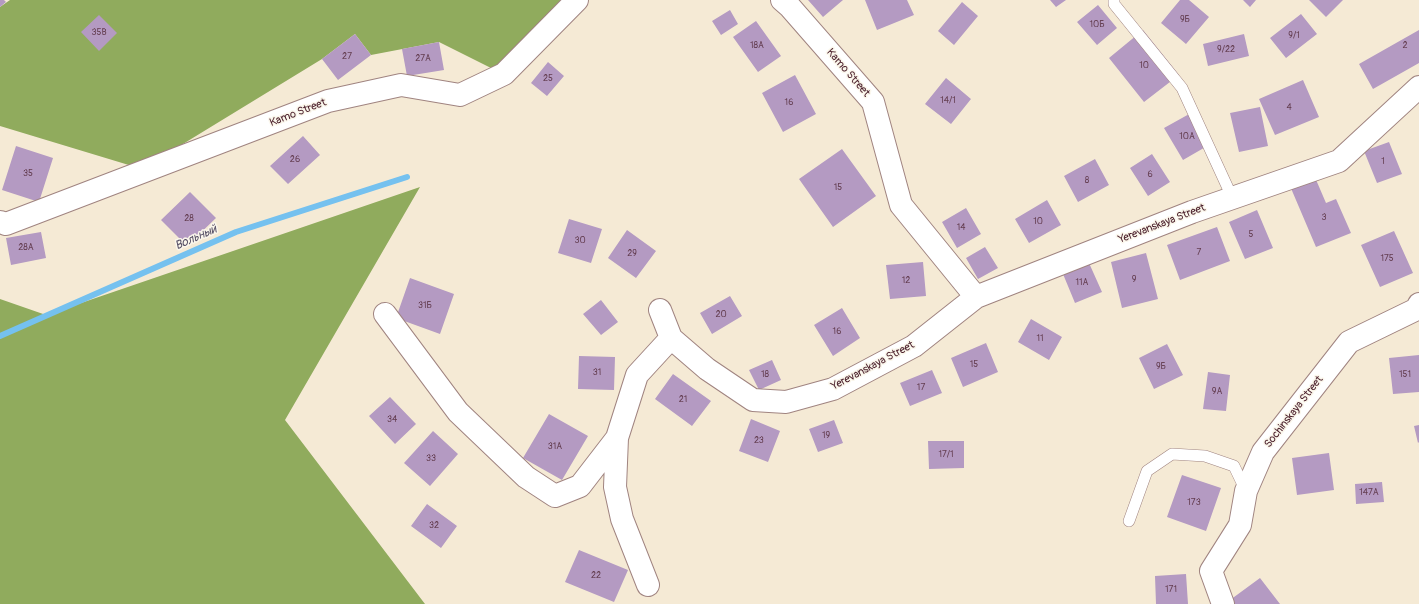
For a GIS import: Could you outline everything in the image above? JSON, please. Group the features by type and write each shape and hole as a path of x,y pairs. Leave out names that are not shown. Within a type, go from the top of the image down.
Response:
{"street":[{"name":"Kamo Street","path":"0,222 6,224 328,101 401,85 460,95 504,74 577,0"},
{"name":"Kamo Street","path":"782,0 790,6 873,102 901,205 976,297"},
{"name":"Yerevanskaya Street","path":"671,338 707,369 753,400 786,402 833,389 914,346 976,297 1192,212 1339,161 1419,87"},
{"name":"Sochinskaya Street","path":"1223,604 1211,571 1240,525 1246,491 1263,452 1349,342 1417,309 1419,304"},
{"path":"648,585 622,519 615,487 617,438 637,375 671,338 660,310"},
{"path":"385,314 458,412 526,477 555,496 580,486 617,438"}],"lane":[{"path":"1114,0 1114,4 1182,88 1232,198"},
{"path":"1129,521 1147,471 1172,454 1205,456 1234,466 1246,491"}],"green space":[{"path":"10,0 564,0 495,70 439,42 371,55 355,34 322,59 142,169 0,126 0,7"},
{"path":"420,187 285,420 425,604 0,604 0,299 46,315"}],"building":[{"path":"0,0 4,0 6,2 0,7"},
{"path":"808,0 843,0 823,17"},
{"path":"865,0 907,0 914,15 877,30"},
{"path":"1050,0 1066,0 1056,7"},
{"path":"1180,0 1189,0 1209,17 1186,44 1161,23"},
{"path":"1243,0 1256,0 1250,7"},
{"path":"1309,0 1343,0 1326,17"},
{"path":"962,2 978,16 954,45 938,31"},
{"path":"1098,5 1117,28 1097,45 1077,22"},
{"path":"730,10 738,24 721,35 712,21"},
{"path":"1301,14 1317,34 1286,58 1270,38"},
{"path":"99,15 117,33 99,51 81,32"},
{"path":"756,21 781,56 758,72 733,37"},
{"path":"1143,30 1179,75 1144,102 1109,58"},
{"path":"1419,30 1419,63 1373,89 1359,64"},
{"path":"355,34 371,55 338,80 322,59"},
{"path":"1244,34 1249,56 1208,66 1203,44"},
{"path":"439,42 444,70 407,76 402,49"},
{"path":"548,62 564,76 547,96 531,83"},
{"path":"795,75 816,114 783,132 762,93"},
{"path":"946,78 971,99 951,124 925,104"},
{"path":"1303,80 1319,117 1275,135 1259,99"},
{"path":"1260,107 1268,146 1239,152 1230,113"},
{"path":"1191,113 1209,145 1183,160 1164,128"},
{"path":"303,136 320,155 288,184 270,166"},
{"path":"1389,142 1402,174 1377,183 1364,151"},
{"path":"16,146 53,158 39,202 2,190"},
{"path":"842,149 876,196 833,227 799,179"},
{"path":"1152,154 1170,182 1148,196 1130,168"},
{"path":"1095,159 1109,185 1078,202 1064,176"},
{"path":"1314,175 1326,203 1336,199 1351,233 1316,247 1290,186"},
{"path":"190,192 216,218 187,246 161,220"},
{"path":"1047,200 1061,225 1029,243 1015,219"},
{"path":"966,208 981,234 957,248 942,222"},
{"path":"1257,210 1273,248 1245,259 1229,222"},
{"path":"569,219 602,229 591,263 558,253"},
{"path":"1217,227 1230,261 1180,280 1167,245"},
{"path":"627,230 656,251 636,278 608,258"},
{"path":"1394,231 1413,273 1380,287 1361,245"},
{"path":"41,232 46,258 11,265 6,238"},
{"path":"985,247 998,268 978,279 966,258"},
{"path":"1146,253 1158,299 1122,308 1111,262"},
{"path":"923,262 926,296 890,299 886,265"},
{"path":"1089,263 1102,292 1075,303 1063,274"},
{"path":"410,278 454,294 440,334 396,318"},
{"path":"730,296 742,316 712,334 700,313"},
{"path":"601,300 618,322 601,335 583,314"},
{"path":"842,308 860,338 833,356 814,325"},
{"path":"1031,319 1062,337 1049,360 1018,342"},
{"path":"986,343 998,372 963,387 951,358"},
{"path":"1167,344 1183,375 1154,389 1139,358"},
{"path":"1419,355 1419,392 1393,394 1389,358"},
{"path":"579,356 615,357 614,390 578,389"},
{"path":"772,360 781,380 759,390 749,370"},
{"path":"932,370 942,393 910,406 900,383"},
{"path":"1208,372 1230,375 1226,411 1203,409"},
{"path":"673,374 711,401 692,426 655,399"},
{"path":"390,397 416,424 395,444 369,416"},
{"path":"549,414 588,436 562,480 523,458"},
{"path":"751,419 780,431 768,462 739,451"},
{"path":"834,420 843,443 818,452 809,429"},
{"path":"1419,425 1419,442 1418,443 1414,426"},
{"path":"433,431 458,454 430,486 404,463"},
{"path":"928,441 964,441 964,468 929,469"},
{"path":"1329,453 1334,490 1297,495 1292,458"},
{"path":"1182,475 1221,488 1206,531 1167,517"},
{"path":"1382,482 1384,502 1356,504 1355,484"},
{"path":"427,504 457,526 441,548 411,526"},
{"path":"579,550 628,570 614,602 565,582"},
{"path":"1186,574 1188,604 1156,604 1155,576"},
{"path":"1260,578 1280,604 1233,604 1230,600"}],"waterway":[{"name":"Вольный","path":"0,336 236,232 407,177"}]}
